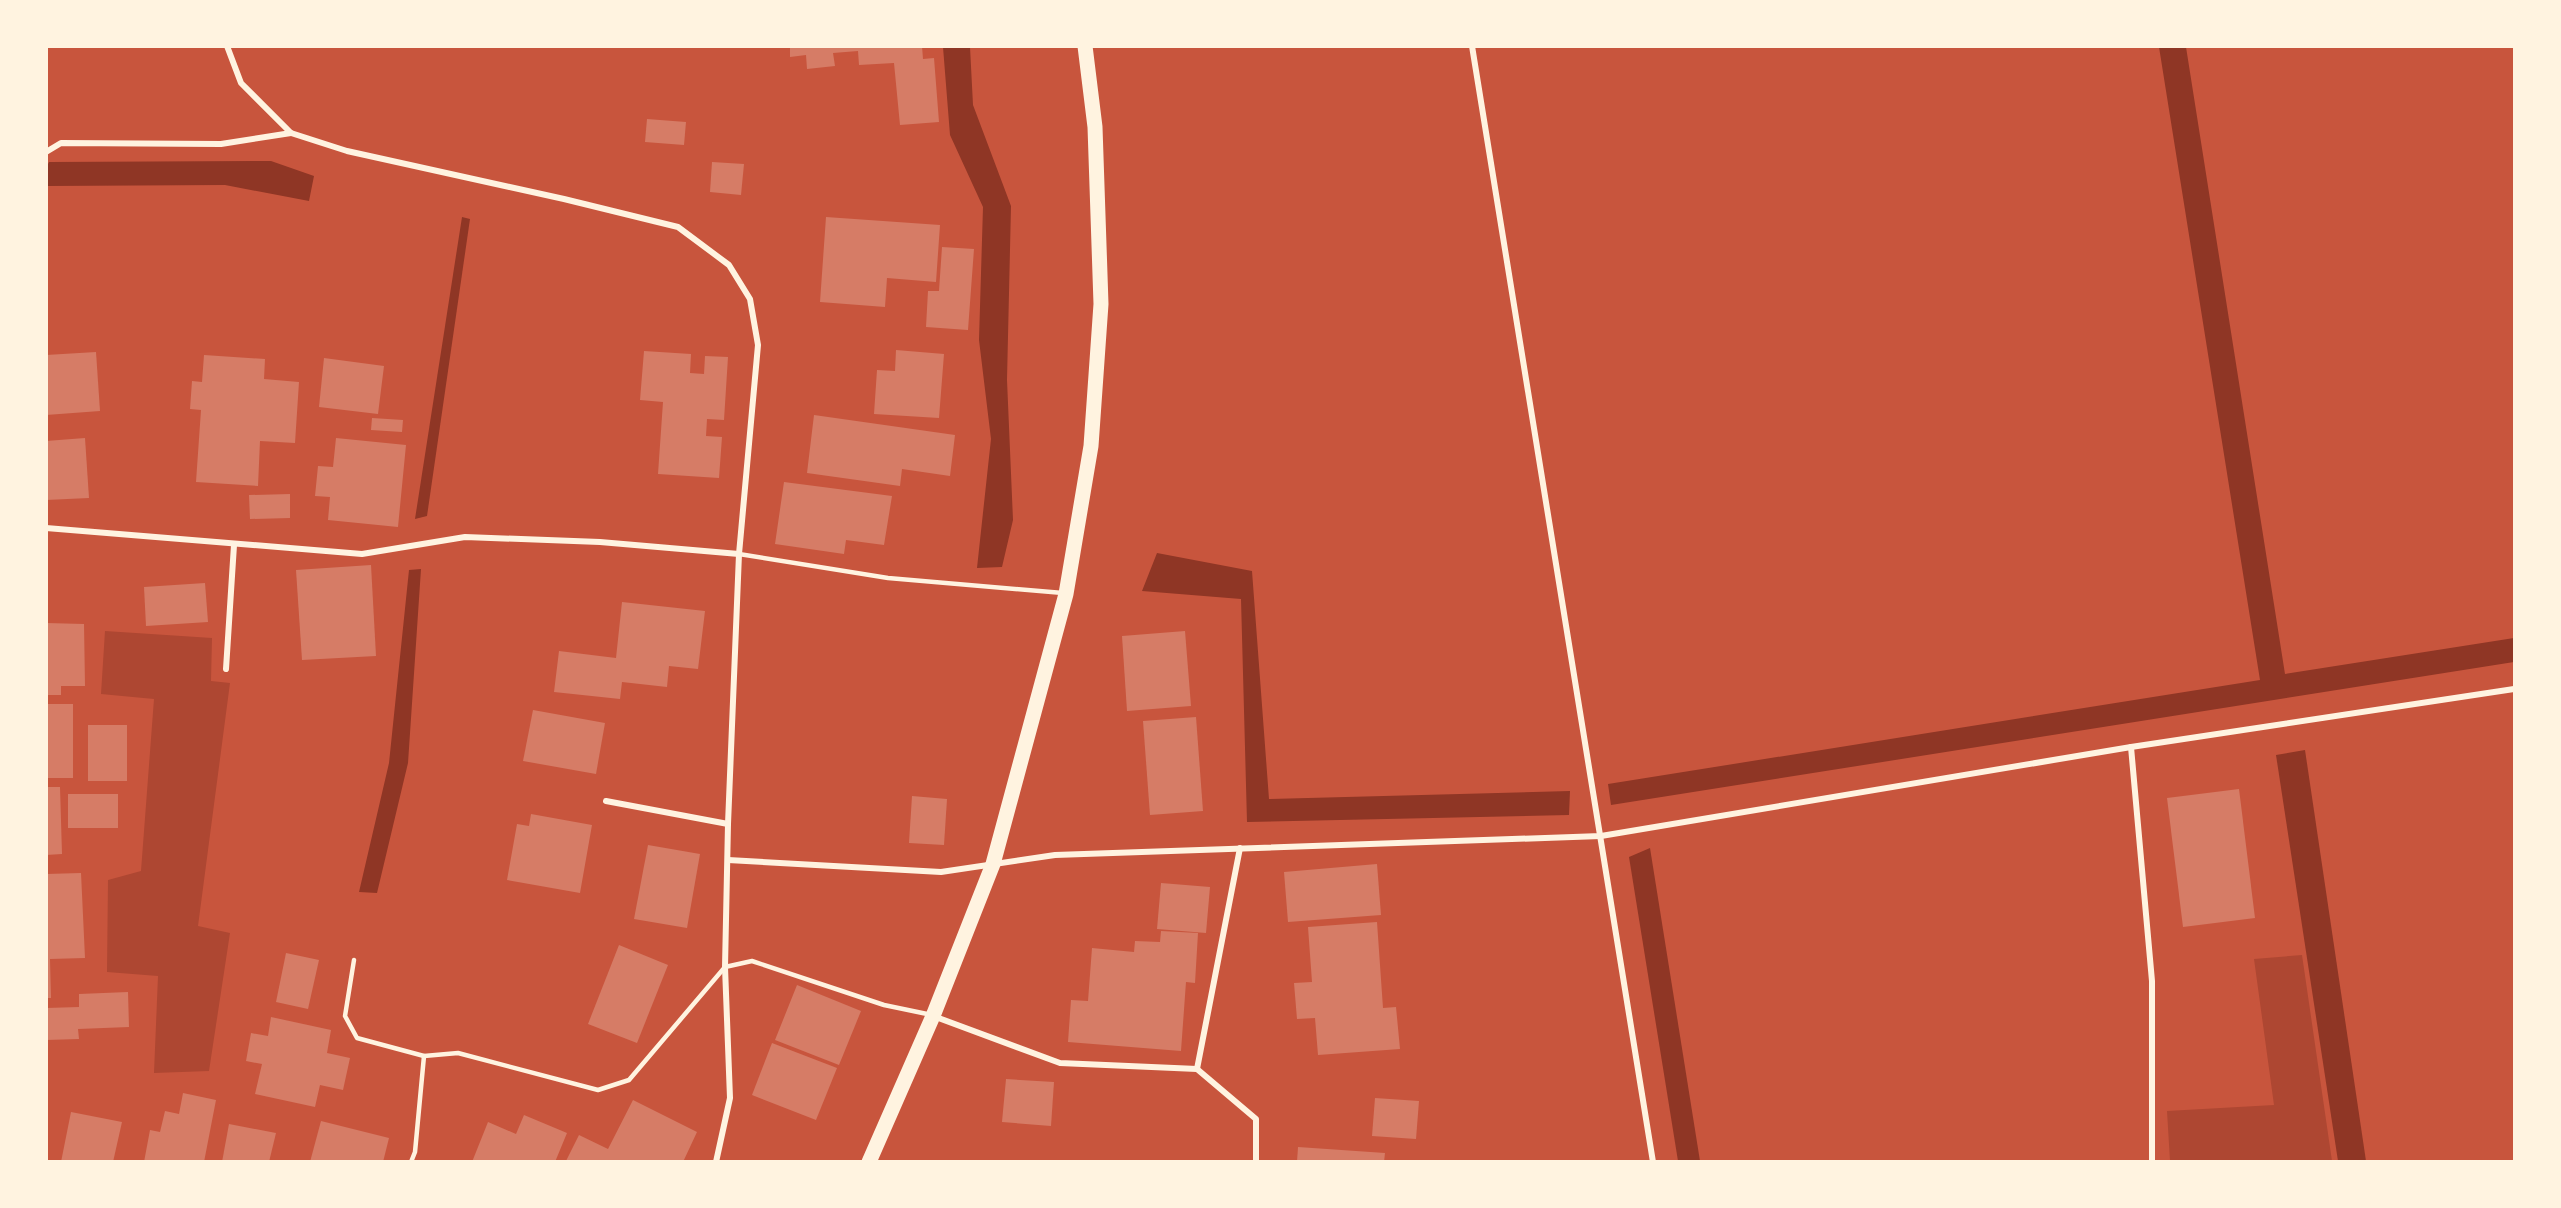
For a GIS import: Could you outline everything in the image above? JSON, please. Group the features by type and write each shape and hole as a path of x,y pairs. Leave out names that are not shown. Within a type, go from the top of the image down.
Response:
{"main road":[{"path":"869,1161 933,1016 993,864 1066,594 1091,446 1101,304 1095,127 1085,46"}],"street":[{"path":"227,46 241,83 291,133 347,152 564,199 678,228 729,265 750,299 758,345 739,554 728,824 725,967 730,1098 716,1161"},
{"path":"1472,46 1653,1161"},
{"path":"46,152 61,143 221,144 291,133"},
{"path":"46,528 362,554 465,537 600,542 739,554"},
{"path":"226,669 234,545"},
{"path":"728,860 941,872 1055,855 1601,836 2131,747 2514,689"},
{"path":"2131,747 2152,981 2152,1161"},
{"path":"606,801 728,824"},
{"path":"1197,1069 1240,848"},
{"path":"933,1016 1060,1063 1197,1069 1256,1119 1256,1161"}],"lane":[{"path":"739,554 888,578 1066,594"},
{"path":"354,960 345,1016 357,1038 424,1056 458,1053 598,1090 629,1080 725,967 752,961 884,1005 933,1016"},
{"path":"411,1161 415,1152 424,1056"}],"shaded area":[{"path":"943,47 970,47 973,105 1011,206 1007,380 1013,520 1002,567 977,568 991,439 979,340 983,207 950,135"},
{"path":"2159,47 2186,47 2285,674 2514,638 2514,662 1611,805 1608,784 2260,680"},
{"path":"271,161 314,176 309,201 225,185 47,186 49,162"},
{"path":"462,217 470,219 427,516 415,519"},
{"path":"1157,553 1252,571 1269,799 1570,791 1569,815 1247,822 1241,599 1142,591"},
{"path":"421,569 408,763 377,893 359,892 389,763 409,570"},
{"path":"105,631 212,638 211,681 230,683 198,926 230,933 209,1071 154,1073 158,976 107,972 108,880 141,871 154,699 101,694"},
{"path":"2305,750 2366,1161 2338,1161 2276,755"},
{"path":"1650,848 1700,1161 1678,1161 1629,857"},
{"path":"2302,955 2332,1161 2170,1161 2167,1111 2274,1105 2254,959"}],"building":[{"path":"790,46 922,46 923,59 934,58 939,122 900,125 894,63 859,65 858,51 833,53 835,66 807,69 806,55 790,57"},
{"path":"647,119 686,122 684,145 645,142"},
{"path":"712,162 744,164 741,195 710,192"},
{"path":"826,217 940,225 936,282 887,278 885,307 820,302"},
{"path":"942,247 974,249 968,330 926,327 928,291 939,291"},
{"path":"896,350 944,354 939,418 874,414 877,370 895,371"},
{"path":"644,351 691,354 690,373 704,374 705,356 728,357 724,420 707,419 706,436 722,437 719,478 658,474 663,402 640,400"},
{"path":"96,352 100,411 46,415 46,355"},
{"path":"204,355 265,359 264,379 299,382 295,443 260,441 258,486 196,482 201,410 190,409 192,381 202,382"},
{"path":"324,358 384,366 378,414 319,407"},
{"path":"814,415 955,435 950,476 902,469 900,486 807,473"},
{"path":"372,418 403,420 402,432 371,430"},
{"path":"85,438 89,498 46,500 46,441"},
{"path":"336,438 406,445 398,527 328,520 330,497 315,496 318,466 333,467"},
{"path":"784,482 892,496 884,545 846,540 844,554 775,544"},
{"path":"290,494 290,518 250,519 249,495"},
{"path":"371,565 376,656 302,660 296,570"},
{"path":"205,583 208,622 146,626 144,587"},
{"path":"622,602 705,611 698,669 669,666 667,687 622,682 620,699 554,692 559,651 616,658"},
{"path":"46,623 84,624 85,686 61,686 61,695 46,695"},
{"path":"1185,631 1191,706 1127,711 1122,636"},
{"path":"46,704 73,704 73,778 46,778"},
{"path":"533,710 605,723 596,774 523,761"},
{"path":"1196,717 1203,811 1150,815 1143,721"},
{"path":"88,725 127,725 127,781 88,781"},
{"path":"46,787 60,787 62,854 46,855"},
{"path":"2239,789 2255,918 2183,927 2167,798"},
{"path":"68,794 118,794 118,828 68,828"},
{"path":"912,796 947,799 944,845 909,843"},
{"path":"531,814 592,825 580,893 507,880 517,824 529,826"},
{"path":"648,845 700,854 687,928 634,919"},
{"path":"1377,864 1381,915 1288,922 1284,872"},
{"path":"81,873 85,958 50,959 51,998 46,998 46,874"},
{"path":"1161,883 1210,887 1206,933 1157,929"},
{"path":"1377,922 1383,1008 1396,1007 1400,1049 1318,1055 1315,1018 1297,1019 1294,983 1312,982 1308,927"},
{"path":"1161,931 1198,933 1195,983 1186,982 1181,1051 1068,1042 1071,1000 1088,1001 1092,948 1134,952 1135,941 1160,942"},
{"path":"619,945 668,965 637,1043 588,1024"},
{"path":"286,953 319,960 308,1009 276,1002"},
{"path":"797,985 861,1011 839,1065 775,1040"},
{"path":"128,992 129,1027 78,1029 79,1039 46,1040 46,1008 79,1007 79,994"},
{"path":"271,1017 331,1030 327,1053 350,1058 343,1090 320,1085 315,1107 255,1094 262,1064 246,1061 251,1033 268,1036"},
{"path":"772,1043 837,1068 816,1120 752,1095"},
{"path":"1006,1079 1054,1082 1051,1126 1002,1122"},
{"path":"183,1093 216,1100 204,1162 144,1162 150,1130 160,1132 165,1111 179,1114"},
{"path":"1375,1098 1419,1101 1416,1139 1372,1136"},
{"path":"633,1100 697,1132 683,1162 566,1161 579,1135 608,1149"},
{"path":"71,1112 122,1122 113,1162 61,1162"},
{"path":"524,1115 567,1133 555,1162 472,1162 488,1122 516,1134"},
{"path":"321,1121 389,1138 383,1162 310,1162"},
{"path":"229,1124 276,1133 269,1162 222,1162"},
{"path":"1298,1147 1385,1153 1384,1162 1297,1162"}]}
